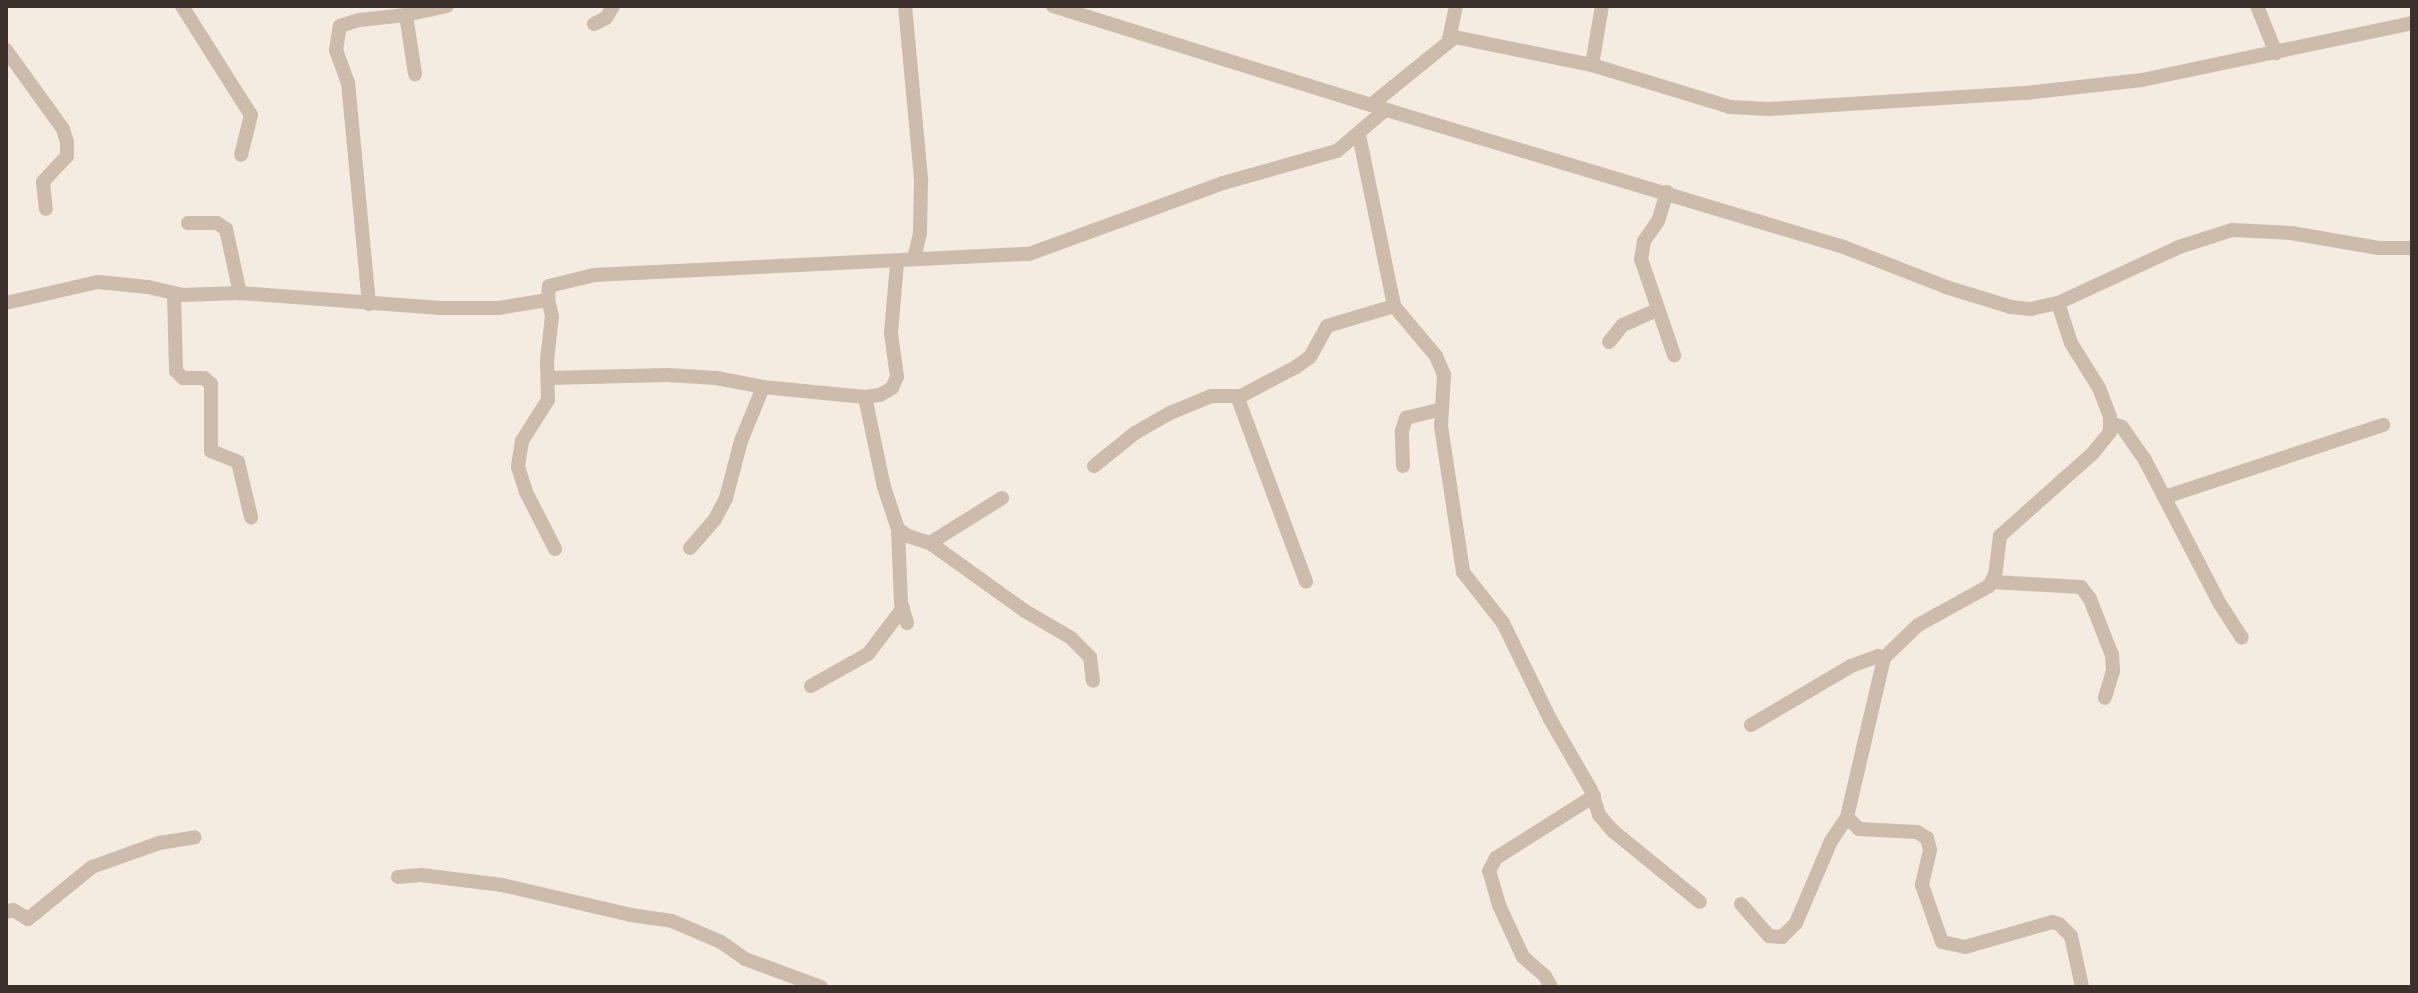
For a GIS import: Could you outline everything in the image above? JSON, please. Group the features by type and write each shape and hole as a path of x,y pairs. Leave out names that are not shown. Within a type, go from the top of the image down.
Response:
{"street":[{"path":"182,6 251,115 241,155"},
{"path":"369,304 348,83 336,38 340,26 347,23 447,6"},
{"path":"594,24 606,18 613,6"},
{"path":"905,6 921,180 920,233 914,259"},
{"path":"1053,6 1841,246 1985,301 2031,309 2058,303 2179,247 2232,230 2291,233 2379,248 2412,248"},
{"path":"555,549 540,522 518,467 522,441 548,400 552,316 549,286 594,275 740,266 897,263 914,259 970,259 1041,252 1223,183 1321,157 1359,135 1378,107 1449,39 1456,6"},
{"path":"1592,65 1602,6"},
{"path":"2257,6 2276,53"},
{"path":"406,15 415,74"},
{"path":"1449,39 1477,39 1592,65 1730,107 1769,109 2079,88 2142,80 2412,23"},
{"path":"6,50 63,129 67,142 67,156 43,182 41,192 46,209"},
{"path":"1359,135 1394,306 1441,365 1446,387 1441,409 1463,572 1503,623 1536,693 1594,796 1599,815 1613,831 1700,902"},
{"path":"1667,192 1658,221 1641,248 1641,259 1674,355"},
{"path":"188,223 217,223 226,229 240,293"},
{"path":"548,378 668,375 865,397 885,393 897,377 891,316 897,263"},
{"path":"6,303 98,282 174,293 240,293 369,304 498,308 548,300"},
{"path":"174,293 176,371 183,378 204,378 211,384 209,446 214,453 230,456 238,462 251,517"},
{"path":"1741,904 1769,936 1782,937 1796,923 1826,850 1847,817 1884,658 1918,625 1985,590 1993,582 2000,536 2107,438 2111,423 2095,380 2071,343 2058,303"},
{"path":"1094,466 1135,433 1170,413 1211,396 1237,396 1310,357 1327,326 1394,306"},
{"path":"1609,342 1623,325 1656,310"},
{"path":"690,548 726,498 741,441 763,387"},
{"path":"1237,396 1306,582"},
{"path":"811,686 868,654 905,615 898,529 884,487 865,397"},
{"path":"1403,466 1402,431 1406,418 1441,409"},
{"path":"2111,423 2118,424 2130,436 2220,604 2242,638"},
{"path":"2165,497 2383,425"},
{"path":"930,543 1002,498"},
{"path":"898,529 908,536 930,543 1079,644 1090,657 1093,681"},
{"path":"1993,582 2077,585 2085,591 2114,664 2105,698"},
{"path":"1751,725 1851,666 1878,656 1884,658"},
{"path":"1551,987 1545,976 1523,957 1499,905 1489,871 1496,858 1594,796"},
{"path":"1847,817 1859,829 1917,832 1927,838 1930,850 1922,885 1942,942 1965,947 2052,922 2059,924 2071,936 2082,987"},
{"path":"6,912 13,910 28,919 92,867 159,843 195,837"},
{"path":"398,877 421,875 502,885 631,915 672,921 721,942 745,959 821,987"}]}
